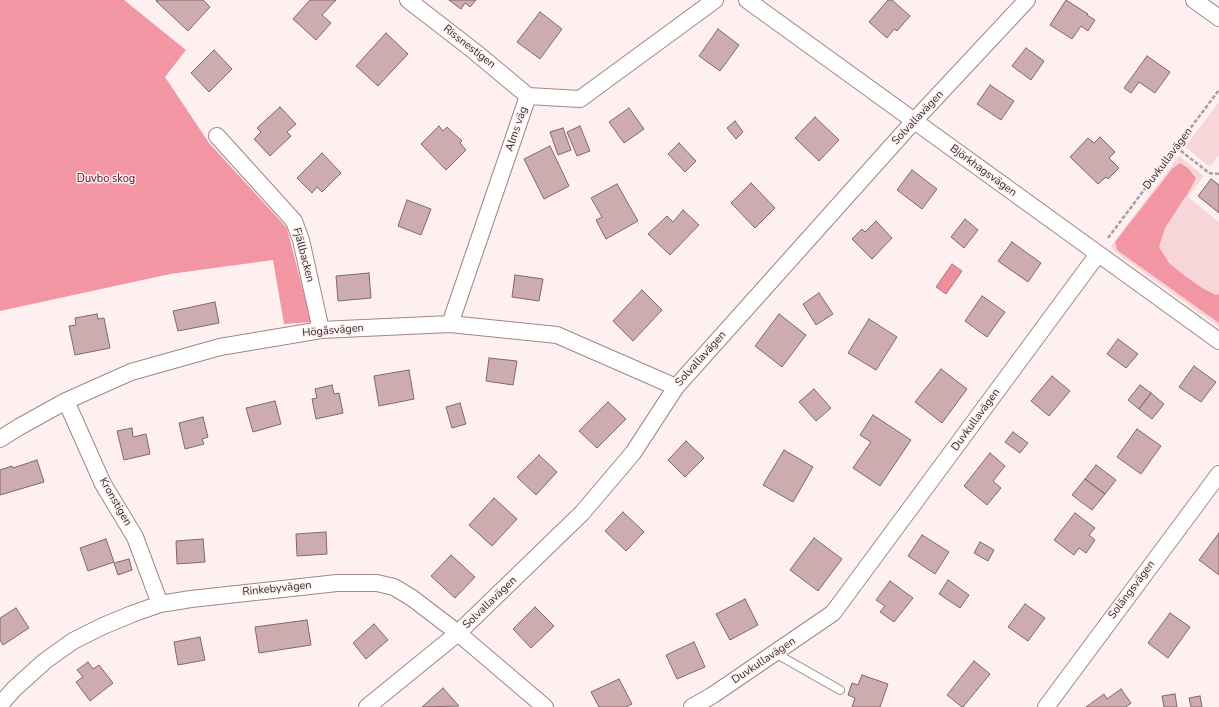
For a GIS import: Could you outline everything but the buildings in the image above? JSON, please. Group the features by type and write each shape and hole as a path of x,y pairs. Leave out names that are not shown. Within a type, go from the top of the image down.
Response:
{"street":[{"name":"Rissnestigen","path":"408,0 474,51 528,96"},
{"name":"Alms väg","path":"450,324 528,96 580,99 714,0"},
{"name":"Björkhagsvägen","path":"747,0 1219,341"},
{"name":"Solvallavägen","path":"367,707 458,633 582,513 633,453 676,387 914,121 1027,0"},
{"path":"1194,0 1219,18"},
{"name":"Fjällbacken","path":"217,136 294,221 301,240 321,330"},
{"name":"Duvkullavägen","path":"692,707 713,695 833,614 1098,254"},
{"name":"Högåsvägen","path":"0,439 66,402 131,372 176,358 220,347 321,330 450,324 557,335 676,387"},
{"name":"Kronstigen","path":"66,402 103,484 135,538 160,604"},
{"name":"Solängsvägen","path":"1046,707 1219,474"},
{"name":"Rinkebyvägen","path":"0,705 14,689 40,666 73,641 103,626 160,604 329,583 377,583 394,587 412,598 458,633 545,707"}],"lane":[{"path":"775,654 840,690"}],"path":[{"name":"Duvkullavägen","path":"1098,254 1219,90"},
{"path":"1176,147 1209,173 1219,174"}],"shaded area":[{"path":"1219,102 1219,155 1210,167 1185,147"},
{"path":"1179,156 1204,176 1188,197 1219,222 1219,327 1114,251 1111,246"},
{"path":"952,264 962,271 946,294 936,287"}],"green space":[{"name":"Duvbo skog","path":"0,0 124,0 186,50 165,77 209,143 287,228 311,322 284,324 273,260 170,274 0,311"},
{"path":"1180,163 1188,168 1196,178 1165,228 1159,247 1169,263 1185,276 1202,288 1216,295 1219,294 1219,323 1117,250 1115,242 1172,169"}]}
